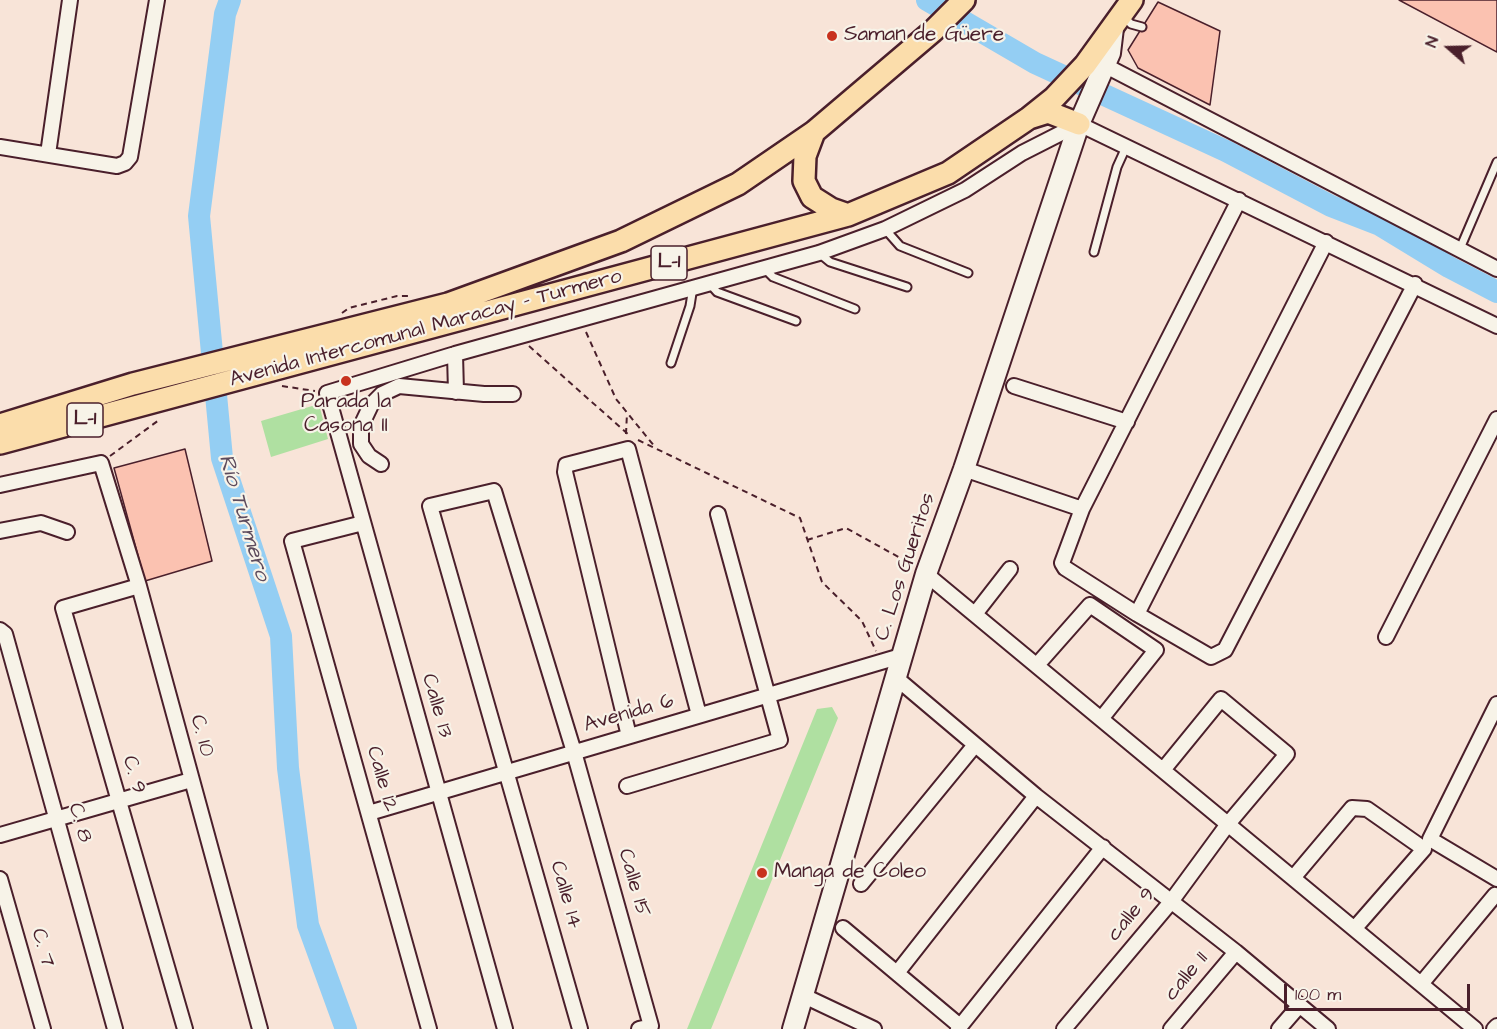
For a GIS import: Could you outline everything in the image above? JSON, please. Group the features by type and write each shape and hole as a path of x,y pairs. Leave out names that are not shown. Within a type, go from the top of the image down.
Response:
{"main road":[{"name":"Avenida Intercomunal Maracay - Turmero","path":"0,425 168,375 265,370 621,241 738,184 814,132 933,31 960,4"},
{"name":"Avenida Intercomunal Maracay - Turmero","path":"0,443 848,215 948,173 1097,69 1123,14"},
{"path":"1029,118 1048,112 1083,117"},
{"path":"814,132 805,156 804,181 812,196 831,209 848,215"}],"street":[{"path":"48,154 70,0"},
{"path":"0,147 117,166 125,164 130,157 157,0"},
{"path":"1097,69 1497,269"},
{"name":"C. Los Gueritos","path":"793,1029 926,574 964,469 1083,117 1097,69"},
{"path":"327,393 518,336 819,253 885,230 965,190 1083,117 1127,145 1497,326"},
{"path":"1239,200 1082,509 1062,563 1065,568 1137,615 1210,657 1225,650 1415,284"},
{"path":"1137,615 1326,242"},
{"path":"455,354 456,392"},
{"path":"381,464 369,456 361,444 361,426 371,405 382,394 399,386 456,392 513,393"},
{"path":"1014,386 1127,422"},
{"name":"Calle 13","path":"327,393 505,1029"},
{"path":"1386,637 1497,419"},
{"path":"629,736 565,472 566,465 628,449 699,715"},
{"path":"0,486 97,464"},
{"name":"C. 10","path":"97,464 139,586 260,1029"},
{"path":"964,469 1082,509"},
{"name":"Calle 15","path":"509,773 501,754 430,506 494,491 574,752 645,1028"},
{"path":"627,786 780,740 718,514"},
{"path":"0,531 41,523 67,532"},
{"name":"Calle 12","path":"363,523 292,541 429,1029"},
{"path":"975,614 1010,569"},
{"path":"926,574 1356,928 1475,1029"},
{"name":"C. 9","path":"139,586 63,608 185,1029"},
{"path":"1037,665 1090,605 1156,650 1101,719"},
{"name":"C. 8","path":"0,630 5,634 115,1029"},
{"name":"Avenida 6","path":"369,813 901,656"},
{"path":"895,677 1036,796 1103,847 1170,903 1236,952 1328,1029"},
{"name":"calle 9","path":"1064,1029 1170,903 1228,824 1287,754 1221,699 1163,770"},
{"path":"1497,704 1430,839 1497,879"},
{"path":"861,884 975,745"},
{"name":"Calle 14","path":"509,773 580,1029"},
{"path":"0,835 191,780"},
{"path":"897,973 1036,796"},
{"path":"1293,878 1352,808 1367,809 1424,849 1356,928"},
{"path":"843,928 959,1028 1103,847"},
{"name":"C. 7","path":"0,879 43,1029"},
{"path":"1421,984 1495,895 1497,896"},
{"name":"calle 11","path":"1171,1029 1236,952"},
{"path":"802,996 874,1029"},
{"path":"1279,1029 1299,1006"}],"lane":[{"path":"1123,14 1131,24 1142,27"},
{"path":"1094,252 1117,167 1127,145"},
{"path":"1459,251 1497,162"},
{"path":"885,230 900,246 968,273"},
{"path":"819,253 830,262 907,287"},
{"path":"764,268 772,277 855,309"},
{"path":"710,283 717,292 796,321"},
{"path":"671,363 690,306 693,287"}],"path":[{"path":"335,318 349,308 397,296 417,296"},
{"path":"580,319 616,399 657,449"},
{"path":"518,336 626,434 800,518 822,582 862,621 881,661"},
{"path":"265,370 327,393"},
{"path":"626,434 627,412"},
{"path":"97,464 159,420"},
{"path":"807,540 846,528 926,574"}],"green space":[{"path":"319,404 328,439 271,457 261,421"},
{"name":"Manga de Coleo","path":"832,707 838,718 711,1029 687,1029 817,709"}],"building":[{"path":"1399,0 1497,0 1497,52"},
{"path":"1158,2 1220,31 1210,105 1138,68 1128,50"},
{"path":"185,449 212,561 145,581 114,468"}],"waterway":[{"name":"Río Turmero","path":"230,0 225,14 199,216 222,458 281,636 288,768 308,925 346,1029"},
{"path":"927,0 1035,63 1226,151 1331,206 1380,225 1449,267 1497,292"}],"place":[{"name":"Saman de Güere","path":"832,36"},
{"name":"Parada la Casona II","path":"346,381"},
{"name":"Manga de Coleo","path":"762,873"}]}
